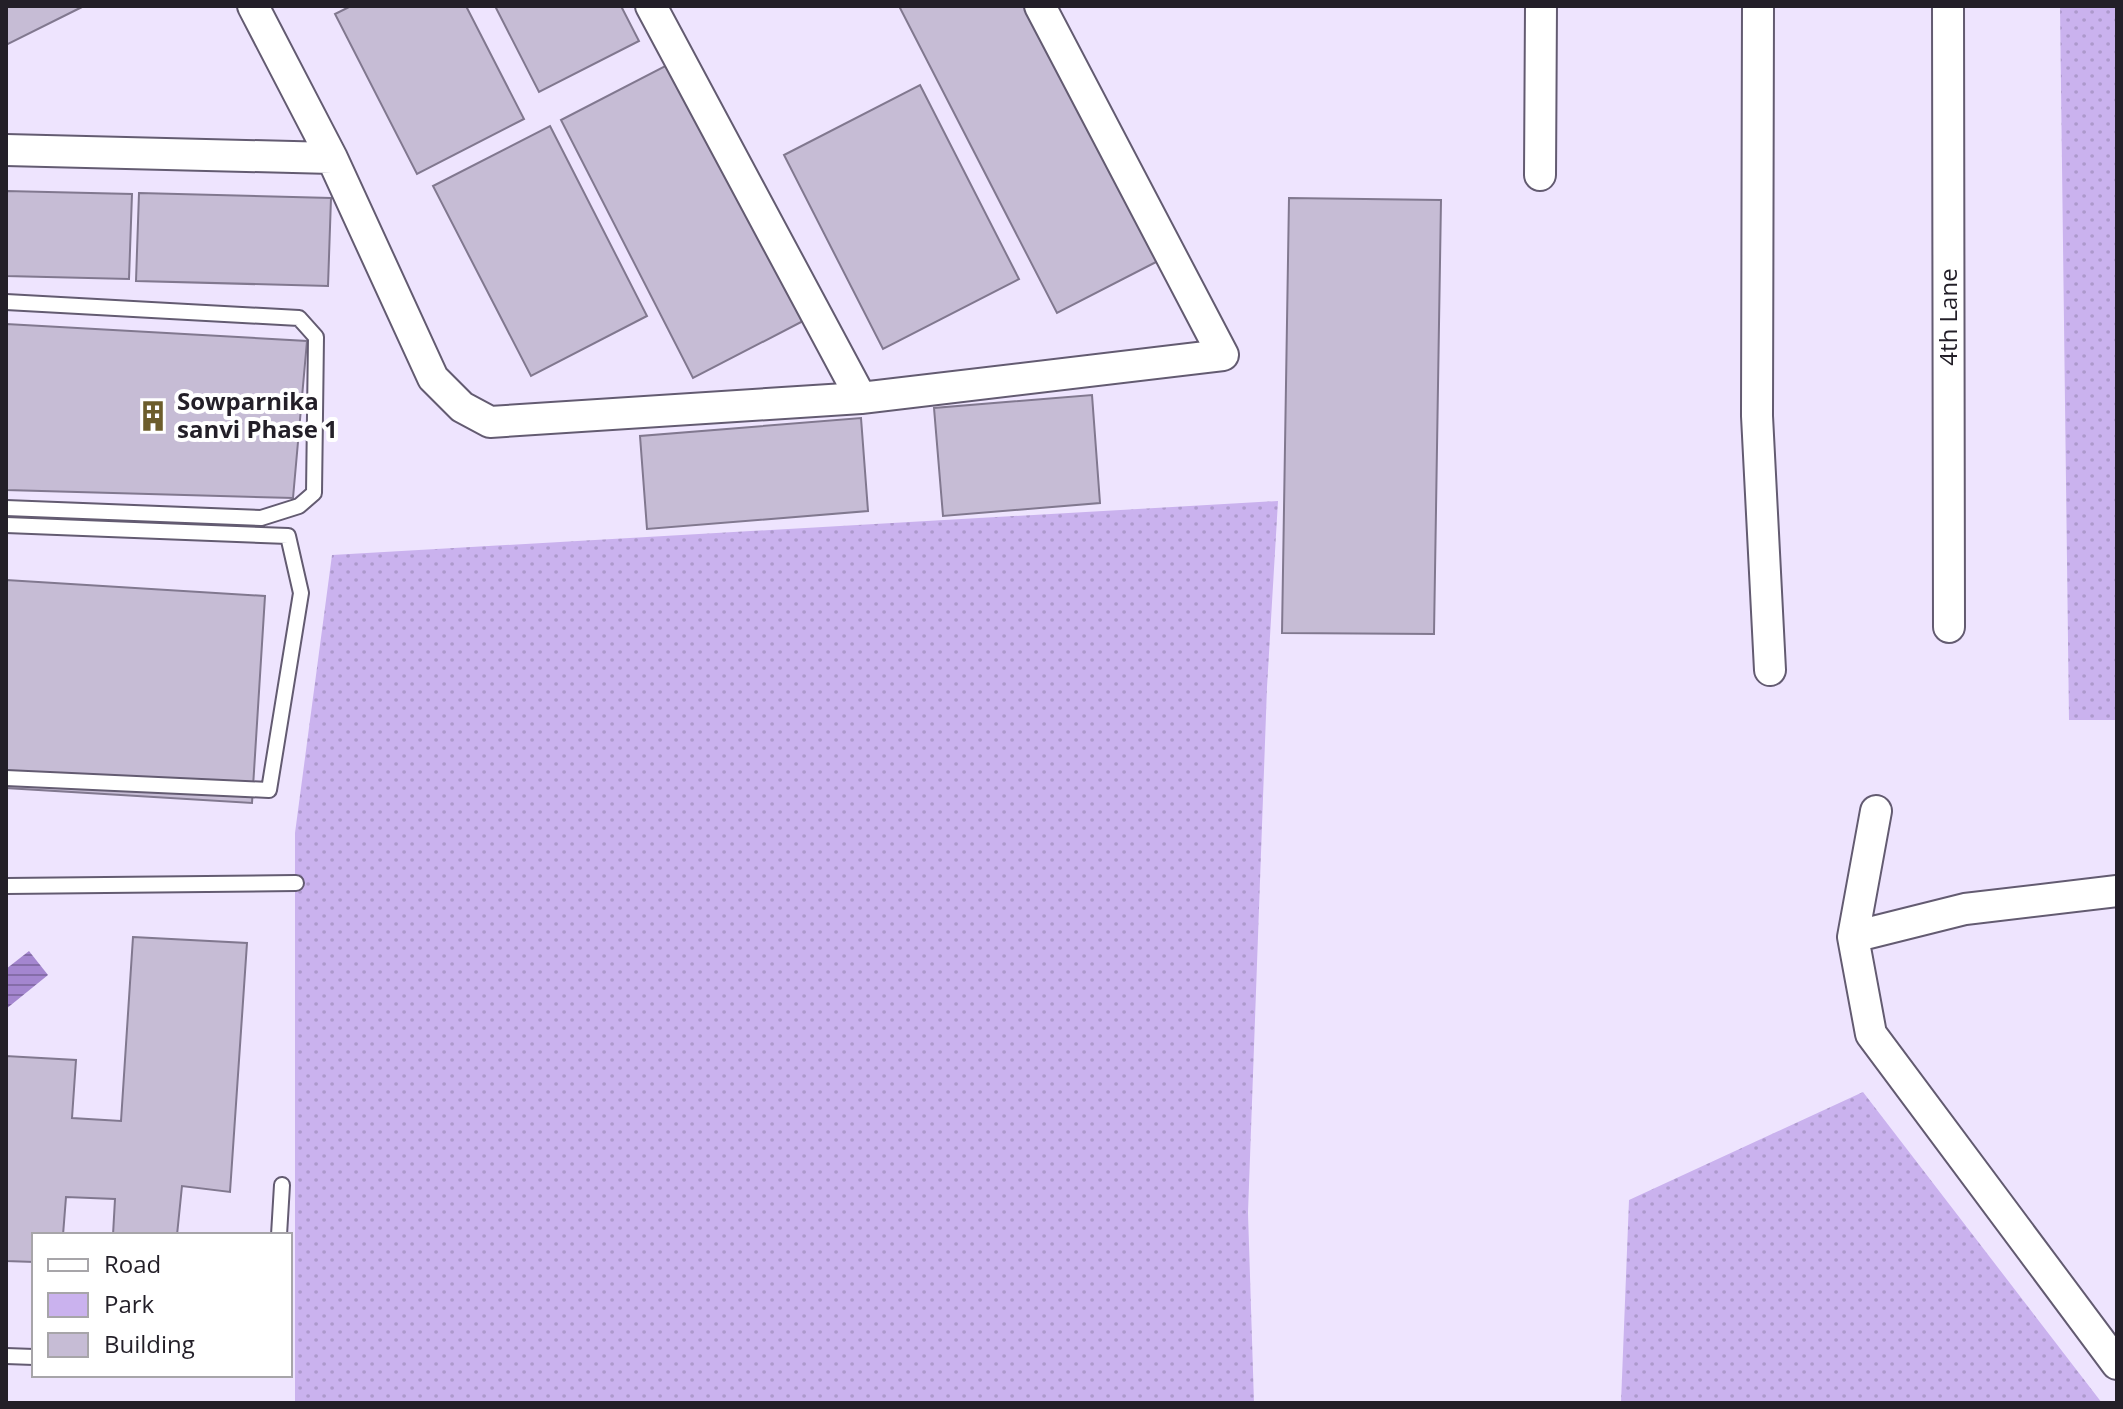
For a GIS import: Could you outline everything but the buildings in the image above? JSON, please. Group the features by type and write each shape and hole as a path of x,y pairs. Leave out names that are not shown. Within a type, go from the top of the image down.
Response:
{"street":[{"path":"253,6 332,158 433,378 462,407 490,422 861,398 1223,355 1040,6"},
{"path":"651,6 861,398"},
{"path":"1540,175 1541,6"},
{"path":"1758,6 1757,416 1770,670"},
{"name":"4th Lane","path":"1948,6 1949,627"},
{"path":"6,150 332,158"},
{"path":"1876,811 1853,937 1871,1034 2117,1364"},
{"path":"1853,937 1965,909 2117,891"}],"lane":[{"path":"6,302 299,318 316,337 314,493 299,506 261,518 6,508"},
{"path":"6,525 288,536 301,593 269,790 6,778"},
{"path":"6,886 296,883"},
{"path":"279,1233 282,1185"},
{"path":"6,1356 32,1357"}],"green space":[{"path":"2060,6 2117,6 2117,720 2069,720"},
{"path":"1278,501 1267,687 1248,1213 1254,1403 295,1403 295,833 332,555"},
{"path":"1863,1092 2102,1403 1621,1403 1629,1200"}],"shaded area":[{"path":"29,951 48,975 6,1009 6,969"}],"place":[{"name":"Sowparnika sanvi Phase 1","path":"153,416"}]}
